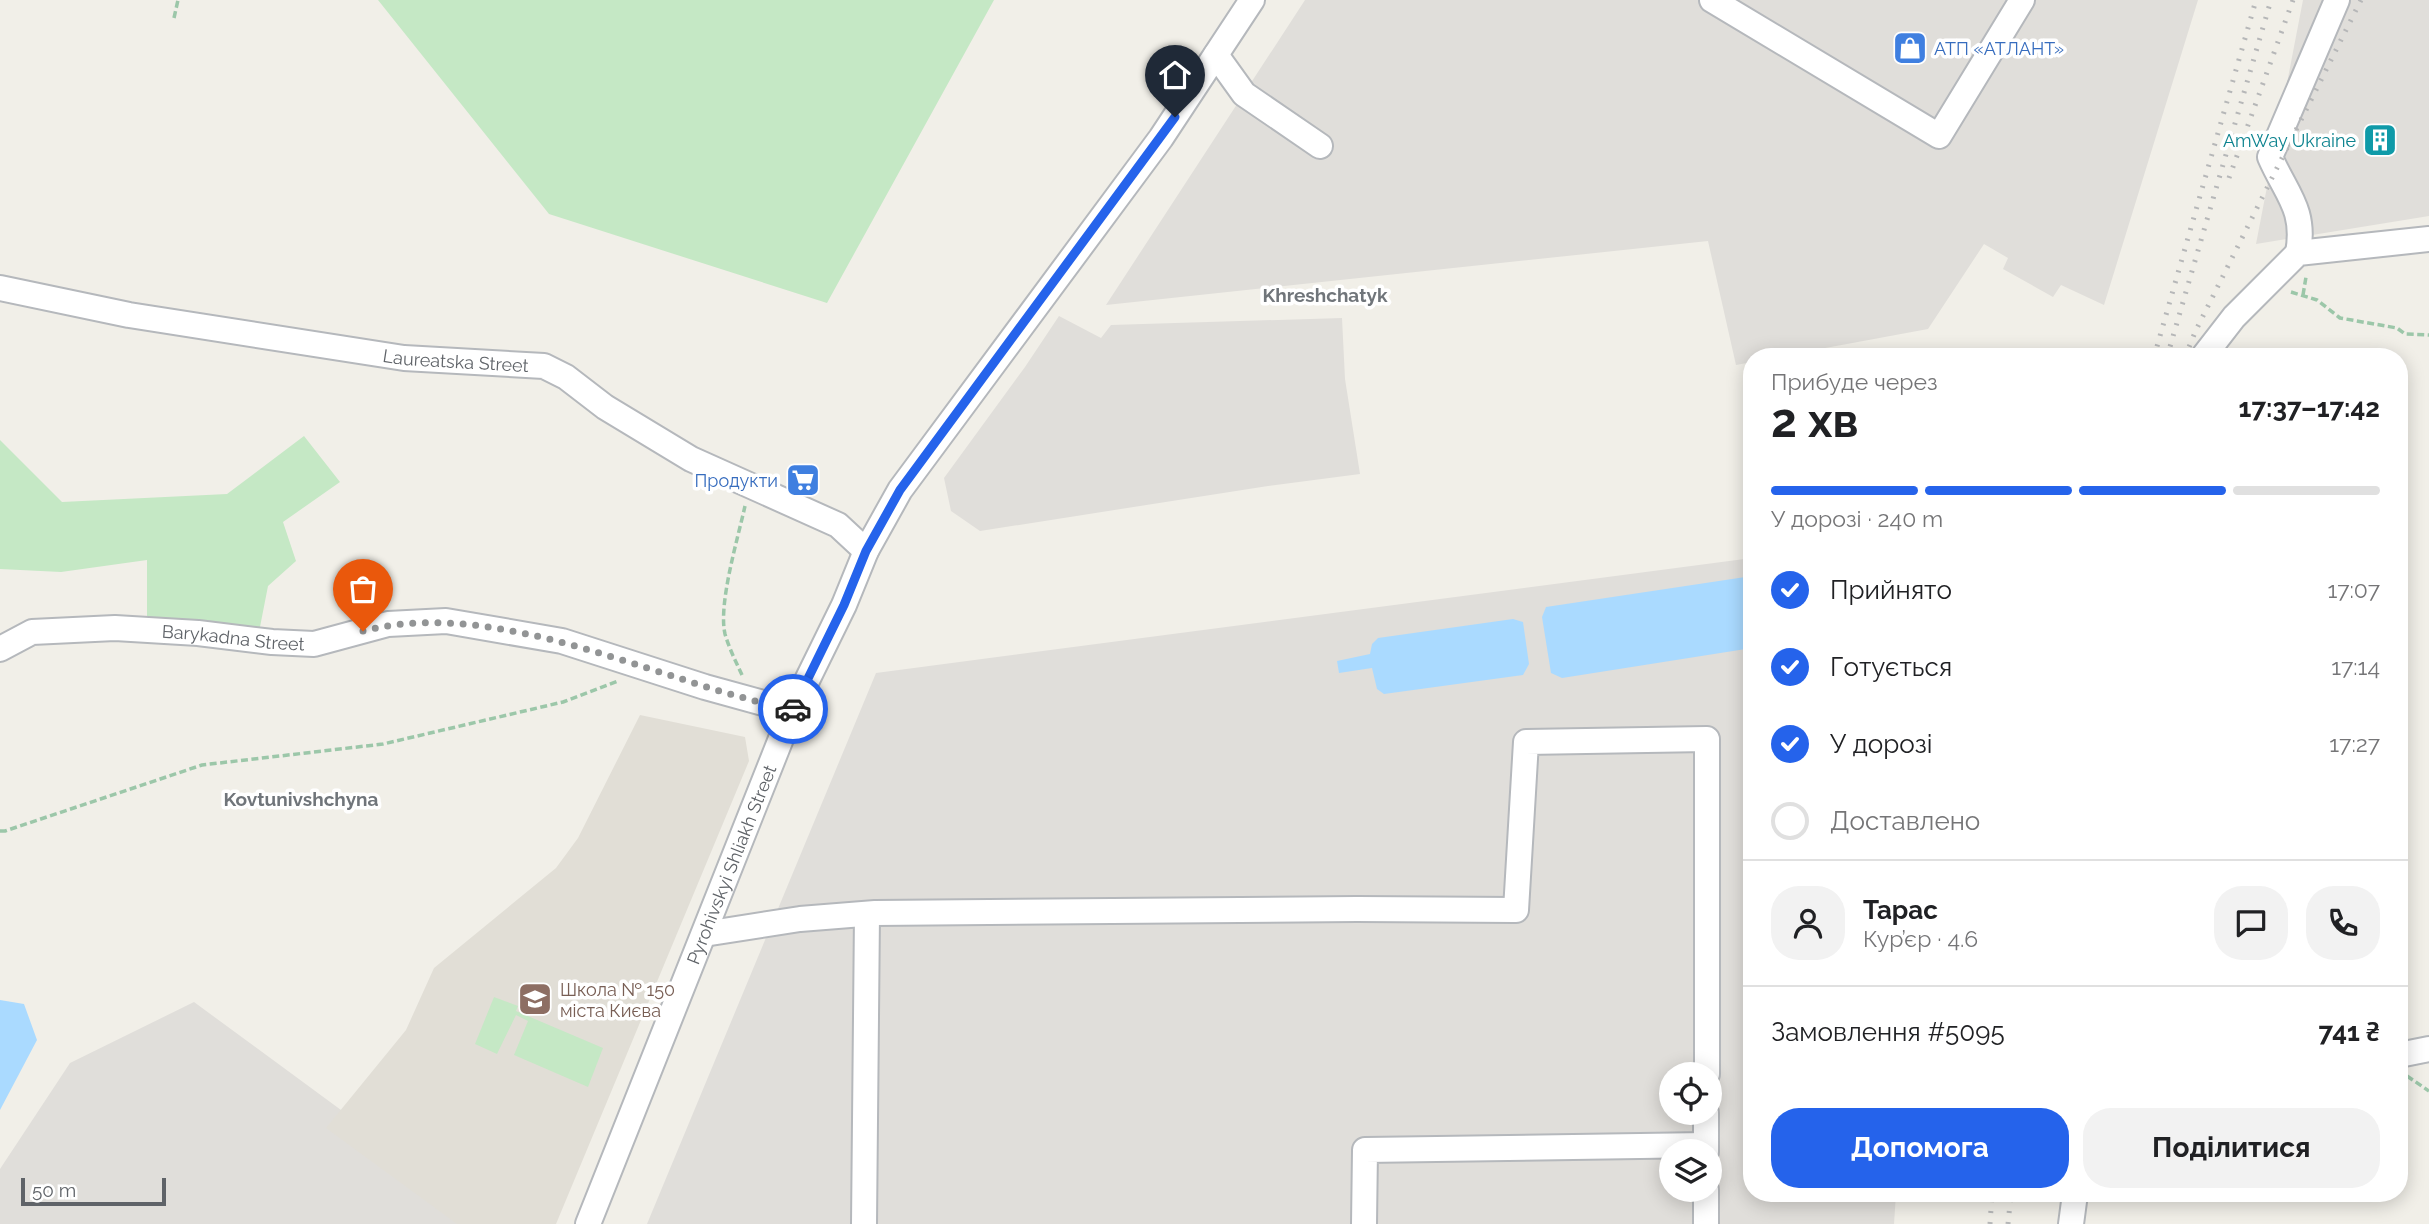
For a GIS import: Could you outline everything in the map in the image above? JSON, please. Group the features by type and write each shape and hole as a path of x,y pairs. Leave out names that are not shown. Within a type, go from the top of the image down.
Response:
{"street":[{"name":"Pyrohivskyi Shliakh Street","path":"588,1224 792,711 844,605 866,551 900,490 1161,138 1252,0"},
{"path":"1712,0 1939,136 2021,0"},
{"path":"2210,348 2235,317 2298,253 2302,233 2293,199 2270,157 2337,0"},
{"path":"1216,55 1244,94 1321,146"},
{"path":"2298,253 2429,239"},
{"name":"Laureatska Street","path":"0,288 129,316 404,358 544,366 566,377 605,407 691,459 838,526 866,551"},
{"name":"Barykadna Street","path":"0,649 32,632 115,628 314,644 388,624 446,621 562,641 792,711"},
{"path":"704,934 800,919 867,914 1516,910 1527,742 1707,739 1707,1062"},
{"path":"864,1224 867,914"},
{"path":"2408,1053 2429,1049"},
{"path":"1364,1224 1364,1150 1659,1149"},
{"path":"1706,1202 1706,1224"},
{"path":"2071,1224 2074,1202"}],"path":[{"path":"174,18 177,0"},
{"path":"2275,276 2288,291 2316,300 2340,318 2397,328 2406,334 2429,335"},
{"path":"750,485 723,618 725,634 753,700"},
{"path":"0,831 202,765 383,744 563,702 650,669"},
{"path":"2408,1076 2429,1091"}],"shaded area":[{"path":"1305,0 2198,0 2104,305 2061,285 2053,297 2003,269 2008,258 1984,244 1928,329 1826,348 1743,348 1743,364 1736,365 1708,241 1106,305"},
{"path":"2303,0 2429,0 2429,216 2256,244"},
{"path":"1059,316 1101,338 1111,325 1342,318 1345,379 1360,474 980,531 951,511 944,478"},
{"path":"1743,559 1743,1202 1895,1202 1894,1224 647,1224 876,673"},
{"name":"Школа № 150 міста Києва","path":"640,715 745,737 749,761 556,1224 457,1224 326,1128 406,1030 434,968 556,868 578,838"},
{"path":"194,1002 496,1224 0,1224 0,1169 70,1063"}],"green space":[{"path":"378,0 994,0 827,303 549,214"},
{"path":"304,436 340,482 283,522 296,561 268,586 259,632 147,625 147,560 61,572 0,569 0,440 62,502 227,494"},
{"path":"494,997 518,1006 516,1011 603,1048 588,1087 514,1055 528,1021 516,1015 497,1054 475,1044"}],"water":[{"path":"1743,577 1743,649 1562,678 1551,673 1542,617 1546,607"},
{"path":"1513,619 1523,622 1529,664 1523,675 1384,694 1377,689 1372,668 1339,673 1337,661 1370,654 1372,644 1378,638"},
{"path":"0,1000 24,1004 37,1040 0,1110"}],"railway":[{"path":"2157,348 2256,0"},
{"path":"2170,348 2271,0"},
{"path":"2229,178 2293,0"},
{"path":"2189,348 2361,0"},
{"path":"1990,1224 1991,1202"},
{"path":"2008,1224 2010,1202"}],"way so far":[{"path":"363,631 388,624 446,621 562,641 705,687 792,711 793,709"}],"place":[{"name":"АТП «АТЛАНТ»","path":"1910,48"},
{"name":"AmWay Ukraine","path":"2380,140"},
{"name":"Продукти","path":"803,480"},
{"name":"Школа № 150 міста Києва","path":"535,999"}],"district":[{"name":"Khreshchatyk","path":"1325,295"},
{"name":"Kovtunivshchyna","path":"301,799"}],"route":[{"path":"793,709 844,605 866,551 900,490 1175,117"}]}
